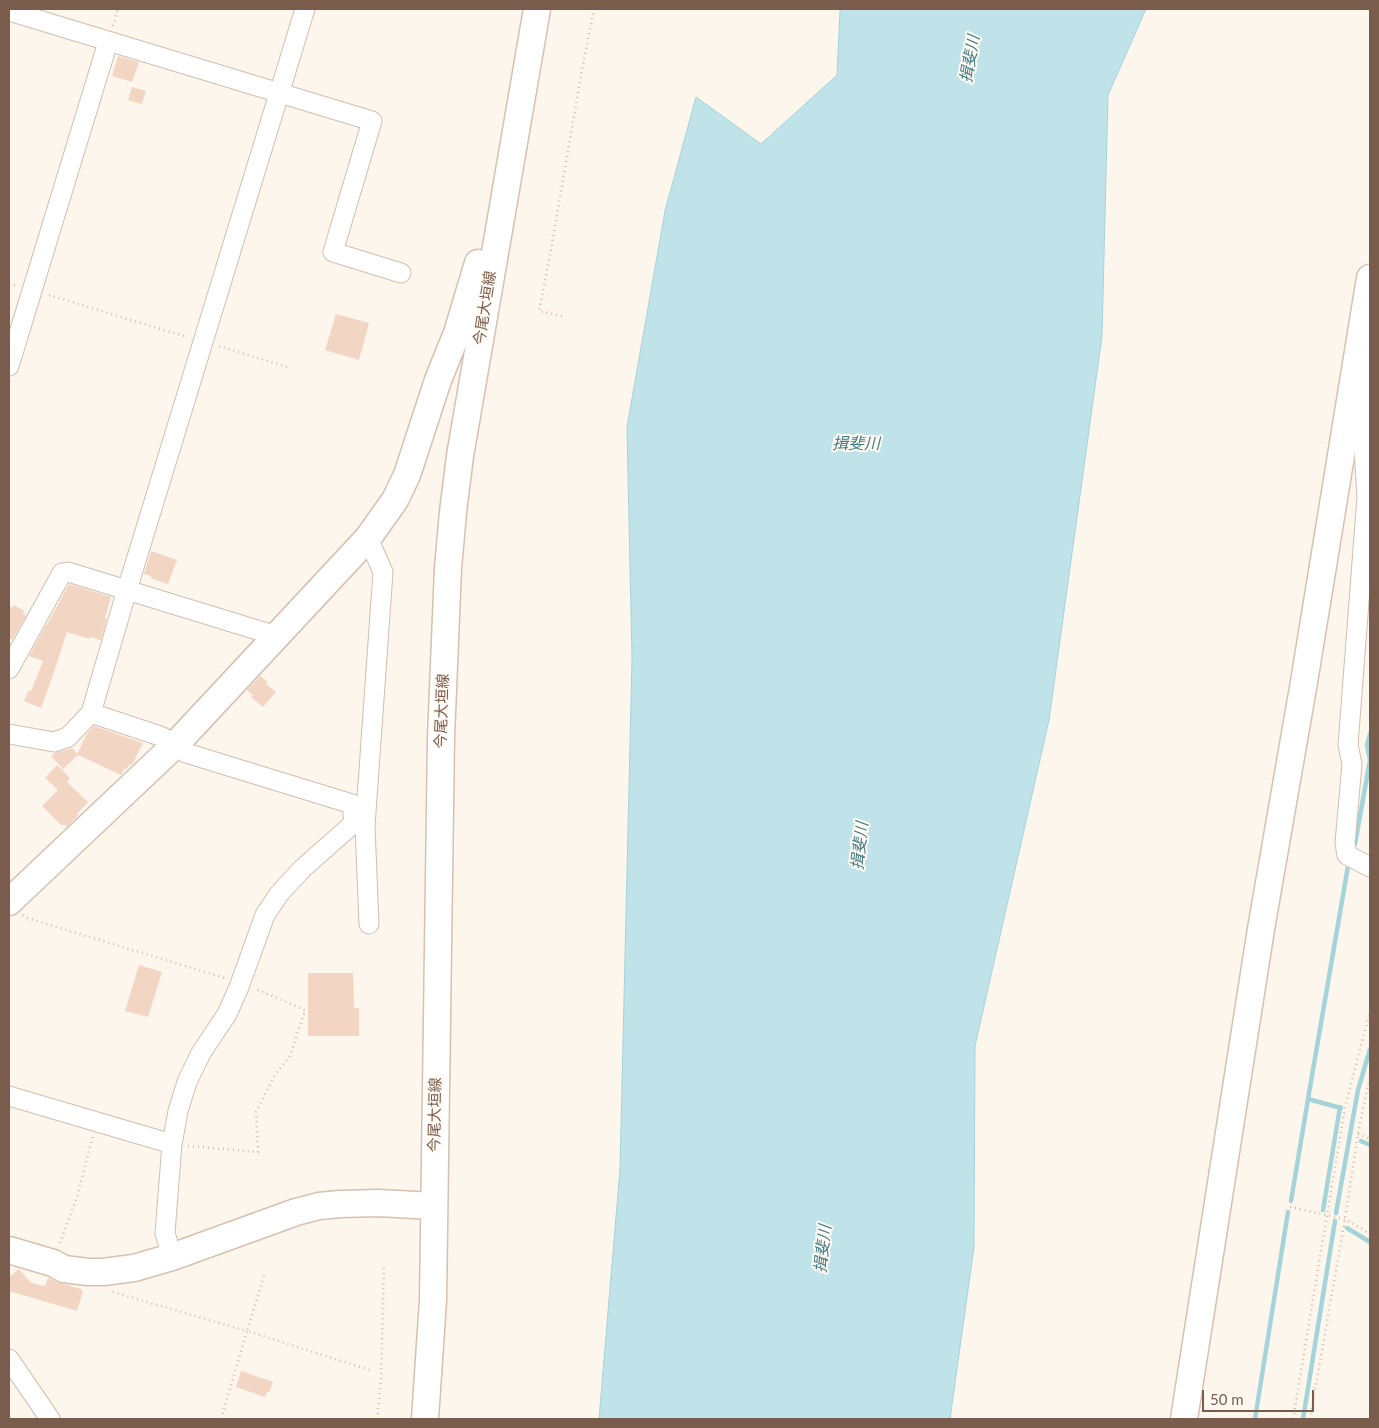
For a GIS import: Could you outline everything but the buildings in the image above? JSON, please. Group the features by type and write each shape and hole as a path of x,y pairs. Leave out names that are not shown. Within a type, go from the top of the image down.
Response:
{"street":[{"path":"9,734 54,742 68,736 91,713 305,9"},
{"name":"今尾大垣線","path":"425,1419 433,1300 441,737 448,568 460,456 537,9"},
{"path":"9,11 372,121 333,252 401,273"},
{"path":"9,366 108,42"},
{"path":"15,907 176,744 368,538 395,500 408,475 438,380 457,333 483,249 497,234"},
{"path":"1184,1419 1261,929 1370,286"},
{"path":"1370,371 1364,448 1367,497 1348,745 1352,764 1345,843 1347,855 1370,867"},
{"path":"368,538 383,572 365,826 369,924"},
{"path":"9,669 62,573 68,572 276,637"},
{"path":"91,713 160,736 176,744 186,753 352,804 354,823 302,870 279,894 265,916 227,1014 201,1053 187,1082 178,1111 172,1144 165,1233 172,1257"},
{"path":"9,1096 172,1144"},
{"path":"9,1250 53,1263 64,1269 103,1272 134,1268 172,1257 296,1212 319,1206 359,1203 434,1206"},
{"path":"9,1359 50,1419"}],"path":[{"path":"562,316 539,310 594,9"},
{"path":"9,283 290,368"},
{"path":"15,907 27,918 241,982 305,1010 290,1056 275,1075 256,1112 258,1152 172,1144"},
{"path":"1293,1419 1345,1107 1370,1011"},
{"path":"1310,1419 1358,1134 1370,1078"},
{"path":"53,1263 77,1197 97,1123"},
{"path":"1358,1134 1370,1139"},
{"path":"1290,1207 1345,1219 1370,1234"},
{"path":"377,1419 381,1380 384,1265"},
{"path":"103,1272 108,1290 370,1370"},
{"path":"221,1419 264,1276"}],"water":[{"name":"揖斐川","path":"840,9 1146,9 1108,95 1102,336 1049,720 975,1046 974,1247 950,1419 599,1419 620,1169 632,659 627,427 665,211 696,97 761,144 837,75"}],"waterway":[{"path":"1355,844 1370,760 1367,745 1370,734"},
{"path":"1341,1108 1308,1099 1348,866"},
{"path":"1336,1213 1358,1090 1370,1049"},
{"path":"1291,1201 1308,1099"},
{"path":"1323,1210 1340,1107"},
{"path":"1361,1141 1370,1145"},
{"path":"1255,1419 1288,1212"},
{"path":"1303,1419 1335,1221"},
{"path":"1347,1228 1370,1242"}]}
